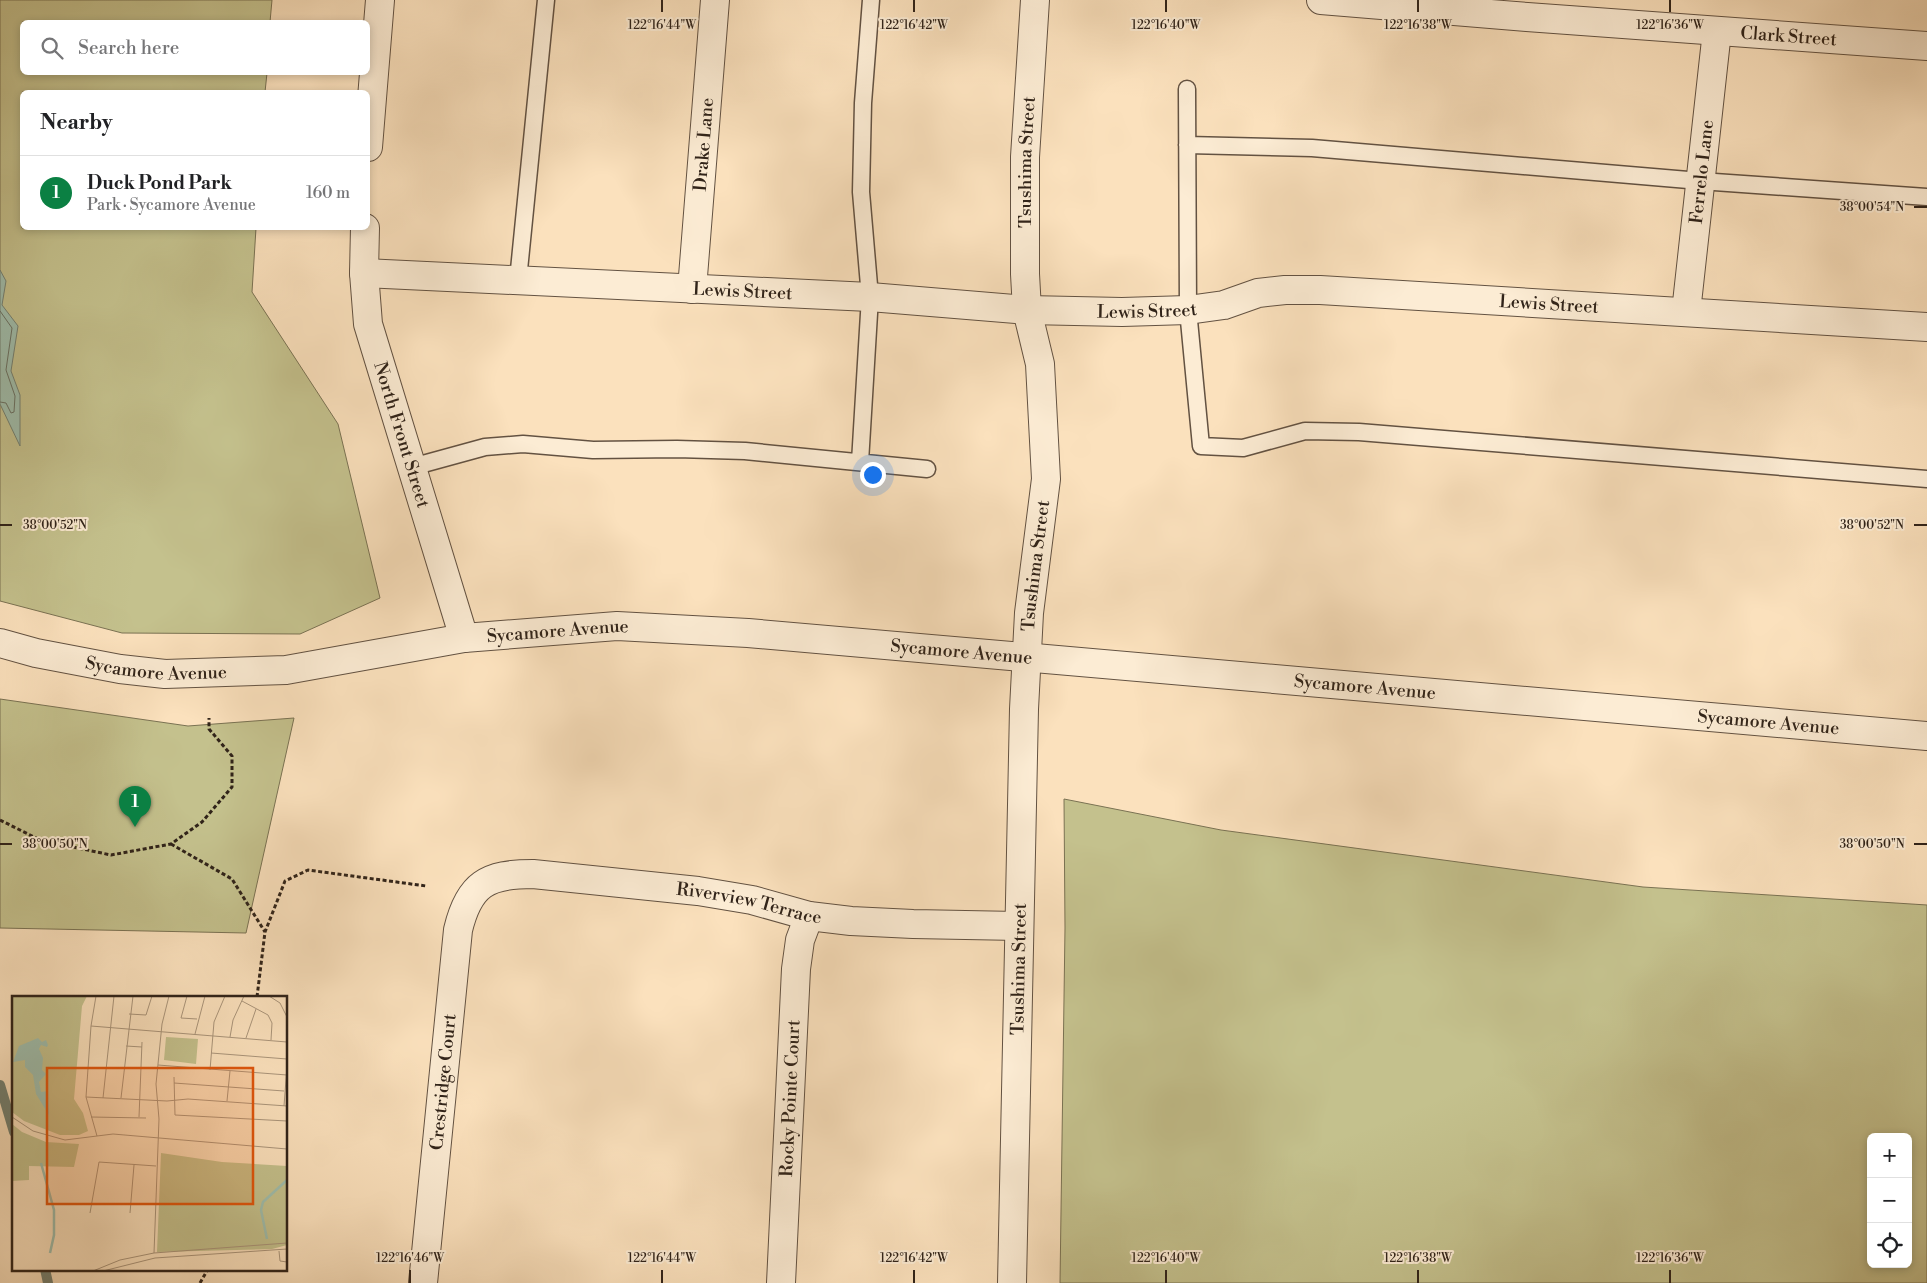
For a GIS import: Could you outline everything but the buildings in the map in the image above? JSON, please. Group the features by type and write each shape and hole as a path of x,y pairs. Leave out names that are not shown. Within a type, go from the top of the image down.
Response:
{"street":[{"path":"370,122 380,0"},
{"name":"Drake Lane","path":"692,289 715,0"},
{"name":"Tsushima Street","path":"1012,1283 1026,658 1029,613 1046,480 1040,364 1027,310 1025,157 1035,0"},
{"name":"Clark Street","path":"1321,0 1528,9 1717,31 1927,46"},
{"name":"Ferrelo Lane","path":"1686,312 1717,31"},
{"name":"North Front Street","path":"365,230 364,272 368,324 464,638"},
{"name":"Lewis Street","path":"364,272 870,297 1027,310 1122,312 1188,310 1224,305 1258,293 1286,290 1320,290 1927,327"},
{"name":"Sycamore Avenue","path":"0,643 36,653 120,669 165,674 286,670 464,638 617,626 748,633 1927,736"},
{"name":"Riverview Terrace","path":"480,885 496,877 532,874 698,890 752,900 809,916 851,921 1019,926"},
{"name":"Crestridge Court","path":"423,1283 458,930 462,914 470,898 480,885"},
{"name":"Rocky Pointe Court","path":"781,1283 796,969 800,940 809,916"}],"lane":[{"path":"518,280 546,0"},
{"path":"860,462 870,297 861,192 863,103 872,0"},
{"path":"1187,89 1188,310 1201,446 1243,448 1306,431 1358,432 1927,480"},
{"path":"1187,145 1312,148 1700,181 1927,197"},
{"path":"412,467 485,447 523,444 593,450 717,450 927,469"}],"path":[{"path":"0,820 40,840 111,855 171,844 202,822 232,787 232,756 209,729 209,718"},
{"path":"171,844 232,879 265,932"},
{"path":"257,996 265,932 285,881 308,870 426,886"},
{"path":"200,1283 207,1270"}],"shaded area":[{"path":"0,0 272,0 270,20 20,20 20,75 267,75 265,90 20,90 20,230 256,230 252,292 338,424 380,598 300,634 122,633 0,601"},
{"path":"0,699 188,726 294,718 246,933 0,928"},
{"path":"1064,799 1221,830 1643,887 1927,905 1927,1283 1060,1283 1065,928"}],"water":[{"path":"0,270 6,281 2,305 18,326 11,371 20,395 20,446 0,404"}],"waterway":[{"path":"0,1085 12,1125"},
{"path":"45,1270 48,1283"}],"place":[{"name":"Duck Pond Park","path":"135,827"}]}
